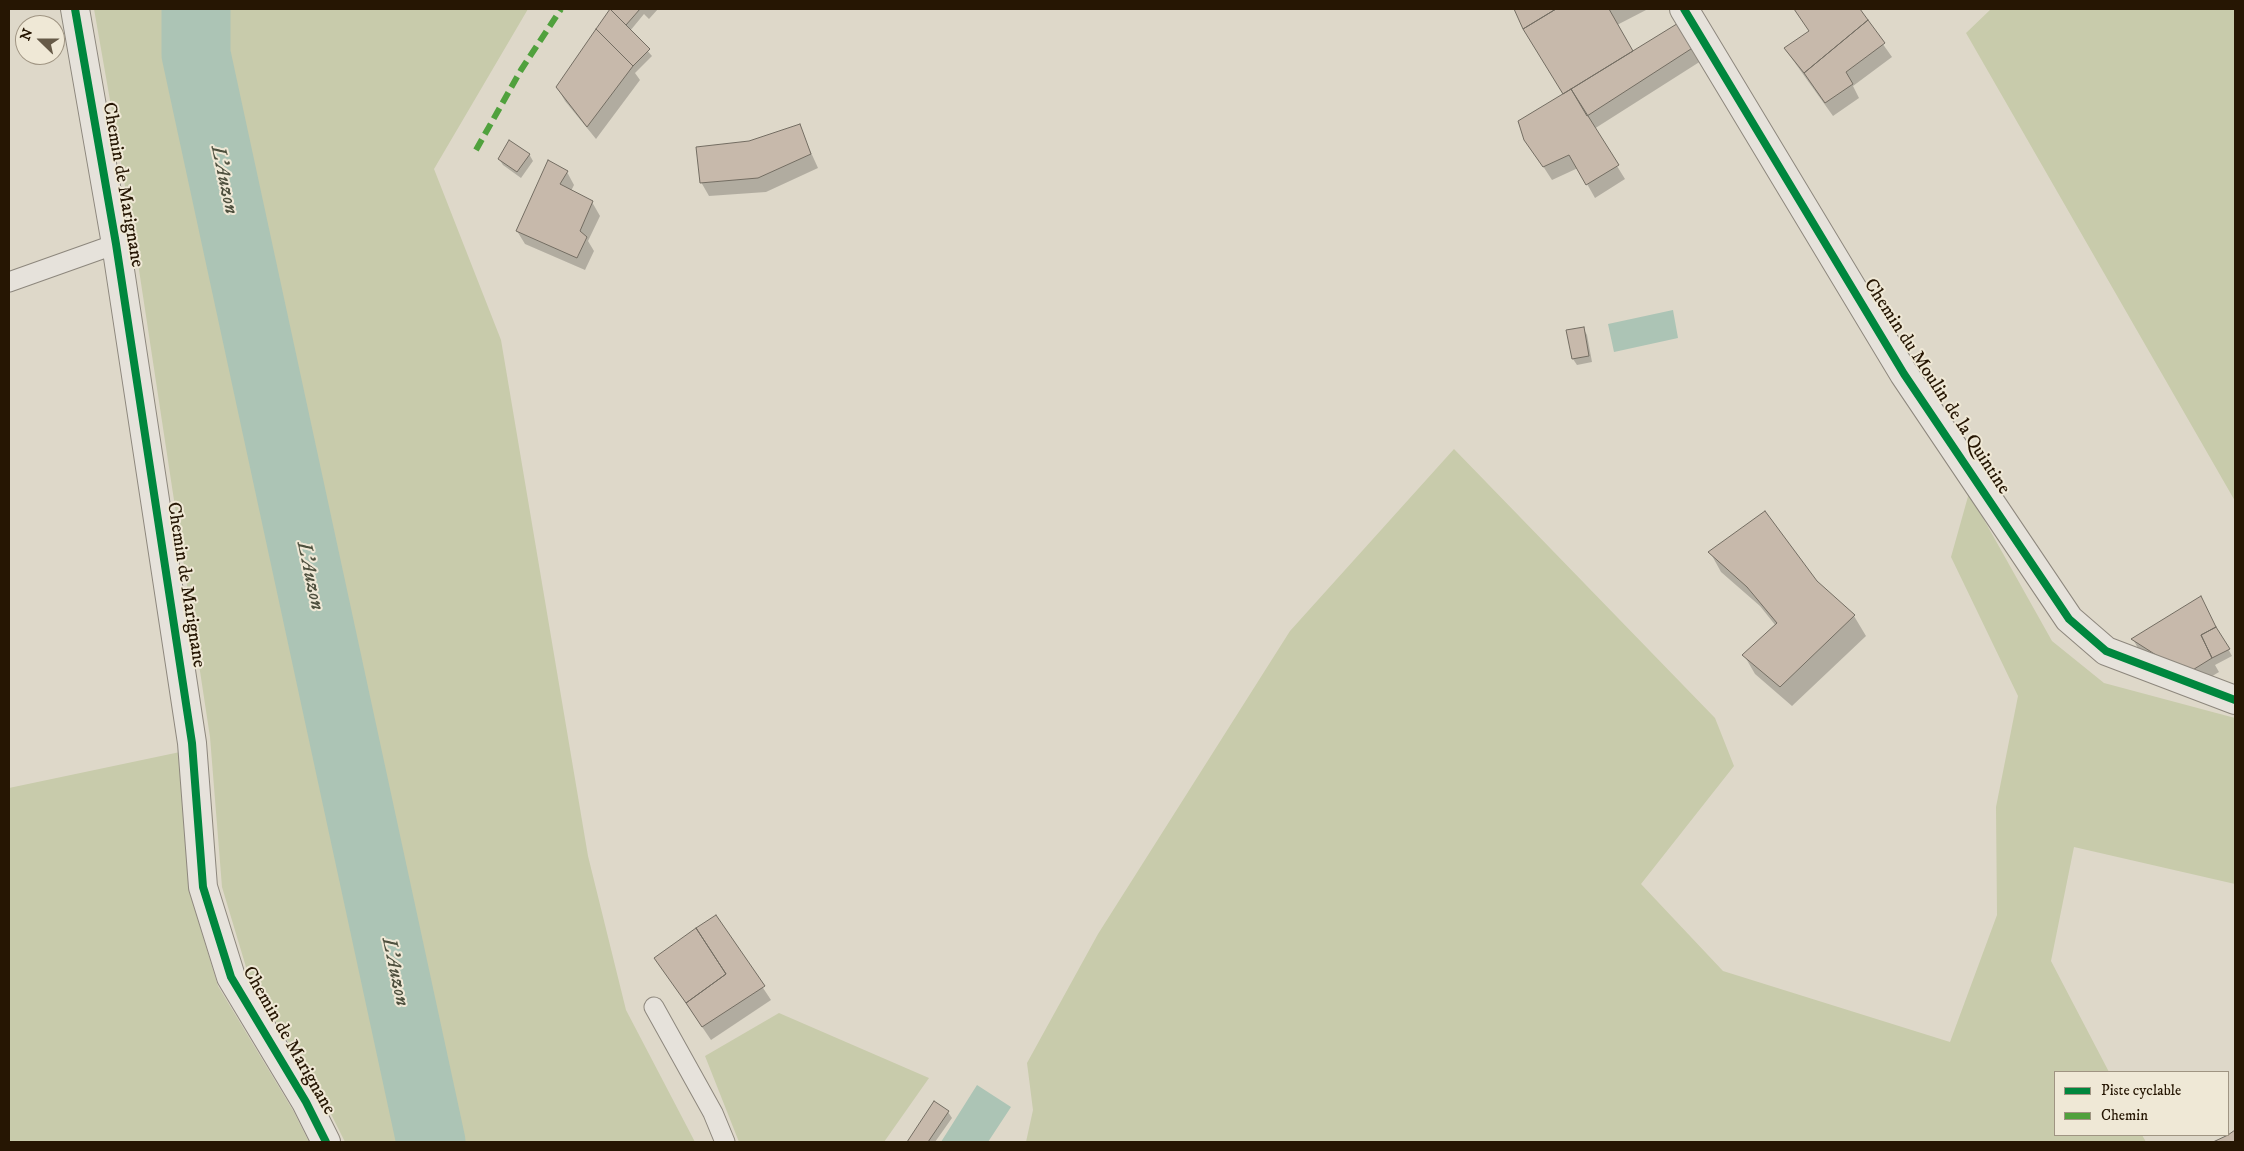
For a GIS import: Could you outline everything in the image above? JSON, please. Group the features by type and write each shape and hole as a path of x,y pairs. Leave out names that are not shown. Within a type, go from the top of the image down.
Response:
{"street":[{"name":"Chemin de Marignane","path":"75,9 116,244 192,743 203,888 231,977 306,1102 326,1142"},
{"name":"Chemin du Moulin de la Quintine","path":"1684,9 1904,374 2069,619 2106,651 2235,700"}],"lane":[{"path":"9,282 116,244"},
{"path":"654,1007 713,1113 725,1142"}],"shaded area":[{"path":"94,9 528,9 434,169 501,340 588,856 626,1010 695,1142 345,1142 325,1102 249,977 222,887 210,737 134,237"},
{"path":"1991,9 2235,9 2235,501 1966,33"},
{"path":"1673,310 1678,338 1614,352 1608,324"},
{"path":"1454,449 1715,718 1734,766 1641,884 1723,971 1950,1042 1997,915 1996,807 2018,696 1951,557 1969,493 2052,641 2104,683 2235,718 2235,884 2074,847 2051,961 2108,1071 2054,1071 2054,1136 2143,1136 2146,1142 1026,1142 1033,1110 1027,1063 1098,934 1290,631"},
{"path":"180,752 191,897 218,986 294,1112 309,1142 9,1142 9,788"},
{"path":"779,1013 929,1078 884,1142 739,1142 705,1056"},
{"path":"977,1085 1011,1107 988,1142 941,1142"}],"building":[{"path":"610,9 650,49 633,66 596,29"},
{"path":"610,9 640,9 626,25"},
{"path":"1514,9 1556,9 1523,29"},
{"path":"1556,9 1609,9 1633,51 1563,94 1523,29"},
{"path":"1794,9 1860,9 1868,20 1804,73 1784,48 1809,31"},
{"path":"1868,20 1885,43 1846,72 1853,84 1825,103 1804,73"},
{"path":"1680,22 1694,47 1587,116 1571,89"},
{"path":"596,29 633,66 587,127 556,87"},
{"path":"1571,89 1619,165 1586,185 1569,155 1543,167 1524,140 1518,121"},
{"path":"800,124 811,154 758,178 700,183 696,147 749,141"},
{"path":"509,140 530,154 517,172 498,159"},
{"path":"548,160 568,171 560,184 593,201 580,231 587,237 577,258 516,231"},
{"path":"1584,327 1589,356 1572,359 1566,330"},
{"path":"1765,511 1817,581 1855,615 1780,687 1742,655 1777,623 1747,587 1708,552"},
{"path":"2201,596 2216,627 2201,635 2212,658 2191,671 2167,662 2131,639"},
{"path":"2216,627 2230,649 2212,658 2201,635"},
{"path":"716,915 765,986 702,1027 686,1003 726,974 696,928"},
{"path":"696,928 726,974 686,1003 654,958"},
{"path":"934,1101 949,1111 928,1142 907,1142"},
{"path":"2235,1130 2235,1142 2213,1142 2229,1136"}],"waterway":[{"name":"L'Auzon","path":"196,9 196,54 431,1142"}],"marked path":[{"path":"476,150 521,70 561,9"}],"cycle path":[{"path":"75,9 116,244 192,743 203,887 231,977 306,1102 326,1142"},
{"path":"1684,9 1904,374 2069,619 2106,651 2235,700"}]}
